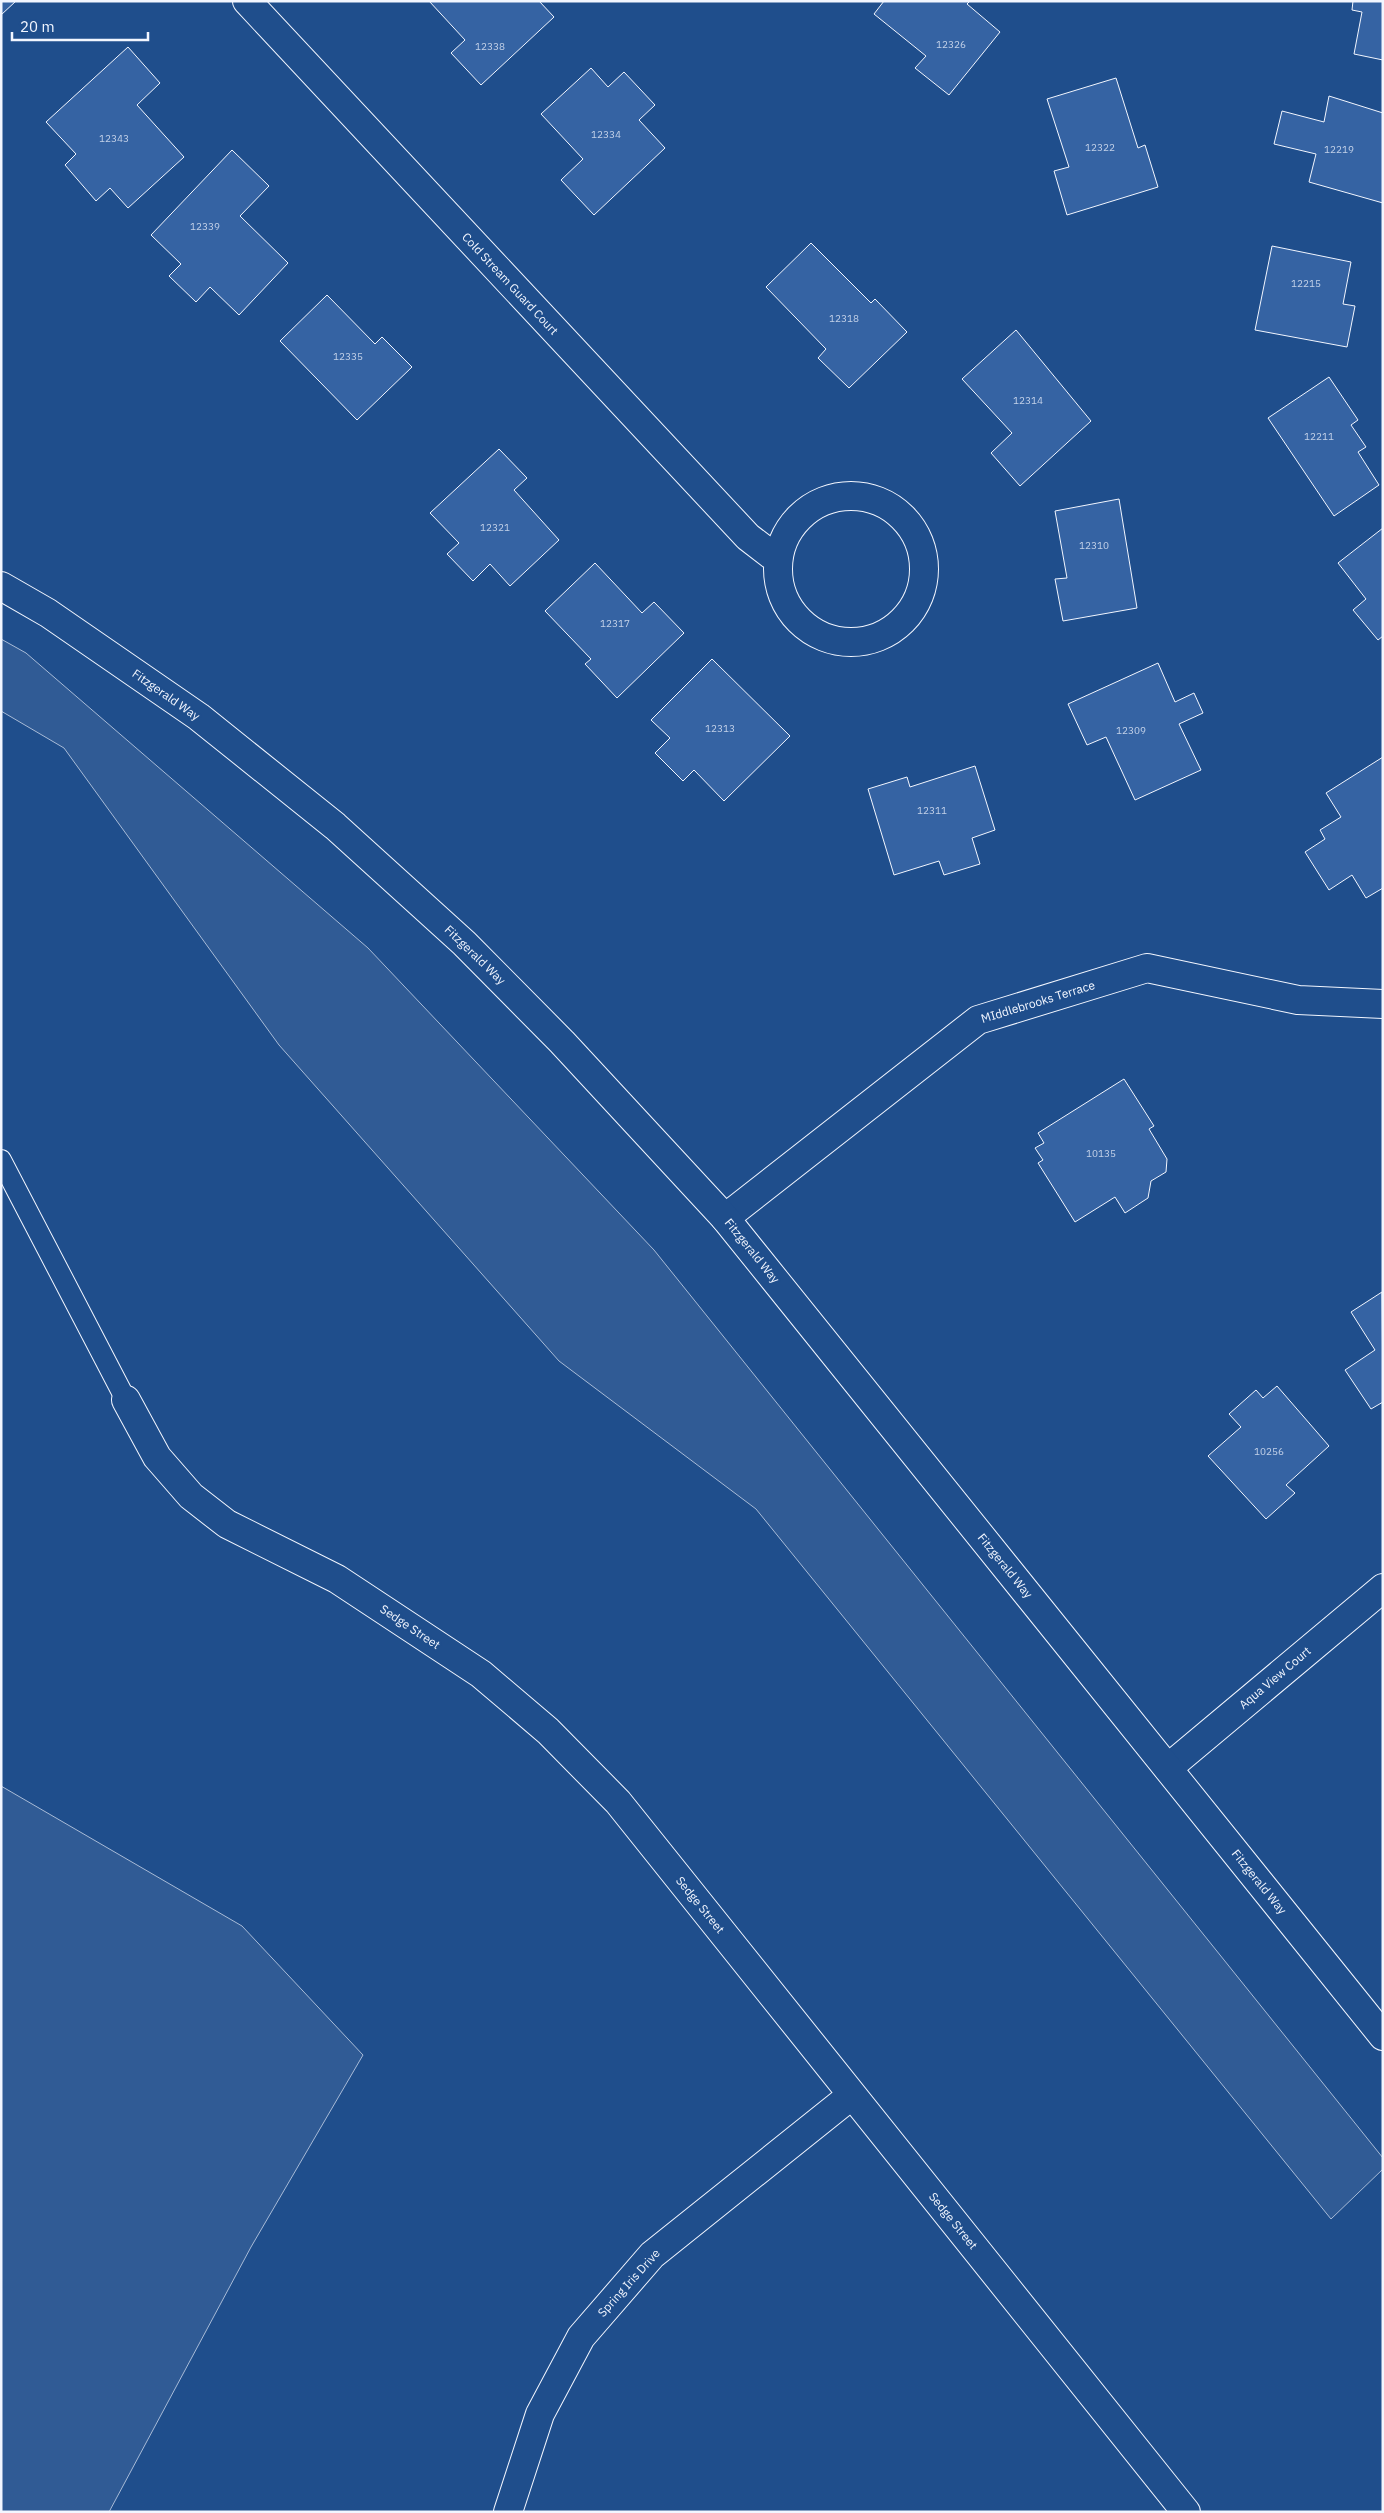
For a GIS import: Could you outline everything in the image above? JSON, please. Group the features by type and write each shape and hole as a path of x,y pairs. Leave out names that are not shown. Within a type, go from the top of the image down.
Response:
{"street":[{"name":"Cold Stream Guard Court","path":"247,1 748,537 778,560"},
{"path":"842,496 866,497 889,506 908,521 920,542 925,566 922,590 912,612 895,629 873,640 849,642 825,638 804,625 788,607 779,584 778,560 785,537 799,517 819,503 842,496"},
{"name":"Fitzgerald Way","path":"1,586 48,613 199,717 336,826 464,943 562,1042 725,1218 1383,2036"},
{"name":"MIddlebrooks Terrace","path":"725,1218 978,1020 1147,968 1298,1000 1383,1004"},
{"name":"Sedge Street","path":"126,1400 157,1457 191,1496 227,1524 337,1579 481,1674 548,1731 618,1802 1186,2512"},
{"name":"Aqua View Court","path":"1168,1768 1383,1588"},
{"name":"Spring Iris Drive","path":"508,2512 540,2414 581,2337 652,2255 852,2095"}],"lane":[{"path":"1,1160 126,1400"}],"shaded area":[{"path":"1,639 26,653 368,948 654,1250 1383,2158 1383,2169 1331,2219 756,1509 559,1361 279,1045 64,748 1,711"},
{"path":"1,1786 242,1926 363,2055 251,2247 109,2512 1,2512"}],"building":[{"path":"1,1 16,1 1,15"},
{"path":"429,1 539,1 554,17 481,85 451,53 465,40"},
{"path":"884,1 970,1 967,4 1000,32 949,95 915,68 926,56 874,14"},
{"path":"1353,1 1383,1 1383,60 1354,54 1362,12 1352,10"},
{"path":"128,47 160,83 137,105 184,157 128,208 110,188 96,201 65,165 76,154 46,122"},
{"path":"591,68 608,87 624,72 655,105 639,120 665,148 594,215 561,180 583,159 541,114"},
{"path":"1116,78 1138,148 1145,145 1158,187 1067,215 1054,171 1069,167 1047,99"},
{"path":"1329,96 1383,113 1383,203 1309,182 1316,154 1274,144 1282,111 1324,122"},
{"path":"232,150 269,186 240,216 288,263 239,315 210,287 196,302 169,276 181,264 151,235"},
{"path":"811,243 871,303 875,299 907,332 849,388 818,358 826,349 766,287"},
{"path":"1272,246 1351,262 1343,304 1355,306 1347,347 1255,330"},
{"path":"327,295 375,344 382,337 412,367 357,420 280,341"},
{"path":"1016,330 1091,421 1020,486 991,453 1012,433 962,379"},
{"path":"1329,377 1358,420 1351,425 1366,447 1358,452 1379,485 1334,516 1268,418"},
{"path":"499,449 527,478 514,490 559,540 510,586 490,564 473,581 447,554 459,543 430,513"},
{"path":"1119,499 1137,608 1063,621 1055,579 1067,578 1055,511"},
{"path":"1383,528 1383,636 1378,640 1353,610 1366,599 1338,563"},
{"path":"595,563 642,613 654,602 684,633 617,698 585,664 591,659 545,611"},
{"path":"712,659 790,736 724,801 694,770 683,781 655,753 670,738 651,720"},
{"path":"1158,663 1175,702 1194,693 1203,713 1179,724 1201,770 1135,800 1106,737 1087,745 1068,704"},
{"path":"1383,757 1383,888 1366,898 1352,875 1329,890 1305,852 1325,839 1320,830 1341,817 1326,793"},
{"path":"975,766 995,830 972,838 980,864 944,875 939,861 894,875 868,789 907,777 910,787"},
{"path":"1124,1079 1154,1126 1149,1129 1167,1159 1166,1172 1151,1181 1148,1198 1125,1213 1115,1197 1075,1222 1038,1163 1043,1160 1035,1148 1044,1143 1038,1133"},
{"path":"1382,1292 1383,1402 1371,1409 1345,1370 1375,1350 1351,1312"},
{"path":"1277,1386 1329,1446 1286,1485 1295,1493 1266,1519 1208,1456 1241,1427 1229,1414 1256,1390 1263,1398"}]}
